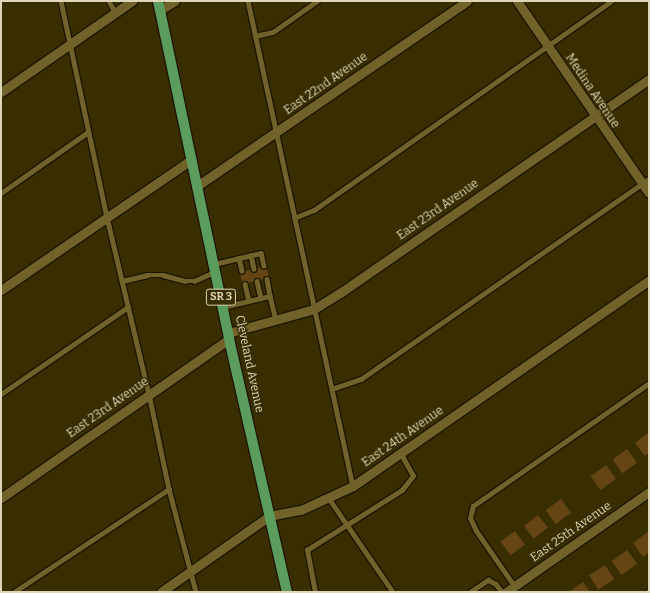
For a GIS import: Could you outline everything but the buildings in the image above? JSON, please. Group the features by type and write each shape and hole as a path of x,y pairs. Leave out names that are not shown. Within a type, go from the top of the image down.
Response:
{"main road":[{"name":"Cleveland Avenue","path":"159,5 229,336 287,592"}],"street":[{"path":"1,92 132,1"},
{"path":"159,5 175,1"},
{"name":"East 22nd Avenue","path":"197,186 467,1"},
{"name":"Medina Avenue","path":"517,1 595,115 646,181 649,193"},
{"name":"East 23rd Avenue","path":"1,498 229,336 314,309 649,79"},
{"path":"1,290 192,160"},
{"name":"East 24th Avenue","path":"161,592 269,516 301,510 353,486 649,280"},
{"name":"East 25th Avenue","path":"506,592 649,492"}],"lane":[{"path":"60,1 88,132 149,394 169,489 196,592"},
{"path":"109,1 115,12"},
{"path":"248,1 275,134 353,486"},
{"path":"255,36 273,32 317,1"},
{"path":"294,218 314,210 611,1"},
{"path":"1,193 88,132"},
{"path":"332,389 361,380 646,181"},
{"path":"122,281 147,275 163,275 185,281 194,280 215,268 239,258 261,253 264,266"},
{"path":"251,255 254,269"},
{"path":"239,258 242,271"},
{"path":"267,279 276,320"},
{"path":"257,281 261,298"},
{"path":"245,284 249,301"},
{"path":"223,307 270,296"},
{"path":"1,394 128,306"},
{"path":"514,586 476,531 470,518 473,506 649,383"},
{"path":"315,592 307,550 348,527 402,490 410,481 412,471 400,454"},
{"path":"14,592 169,489"},
{"path":"328,497 393,592"},
{"path":"470,592 488,580 496,584 502,592"}]}
